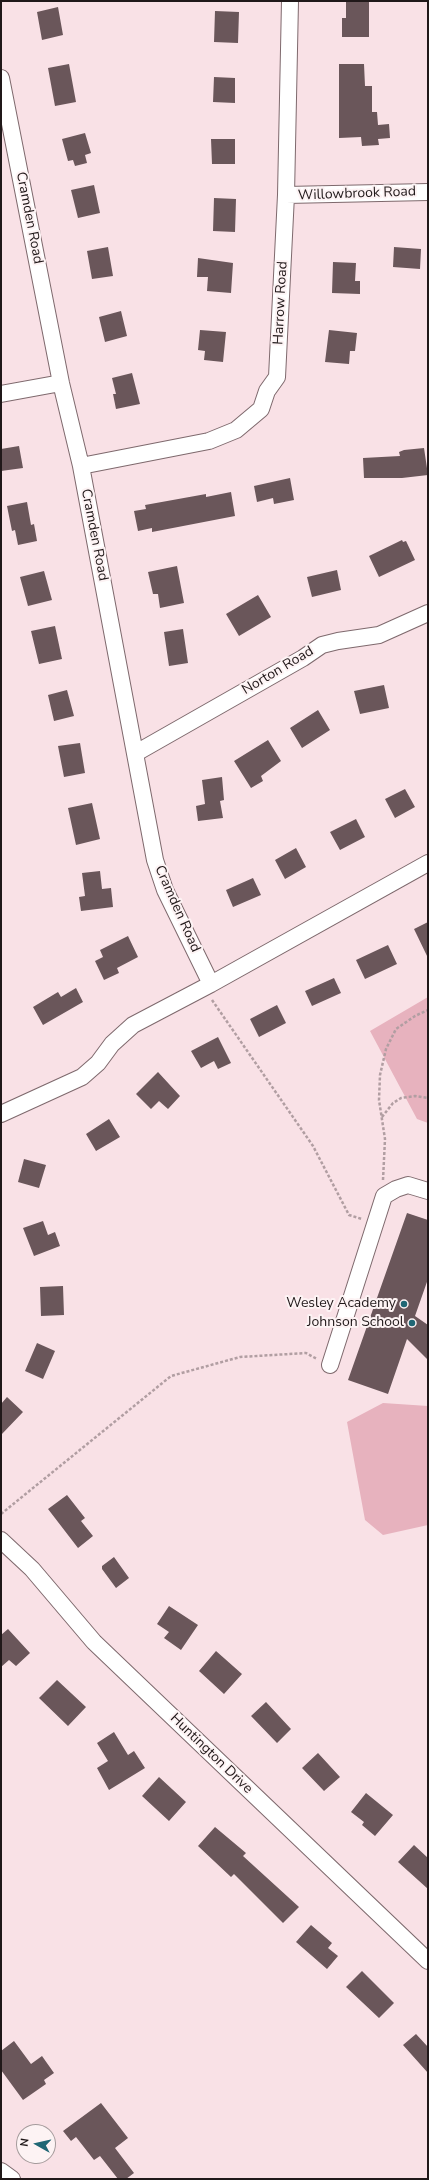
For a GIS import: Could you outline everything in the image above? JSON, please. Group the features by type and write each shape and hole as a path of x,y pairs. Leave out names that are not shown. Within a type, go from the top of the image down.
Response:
{"street":[{"name":"Harrow Road","path":"81,466 209,441 236,430 261,410 267,391 277,377 286,195 290,1"},
{"name":"Cramden Road","path":"1,78 61,383 81,466 155,860 165,890 207,986"},
{"name":"Willowbrook Road","path":"286,195 428,192"},
{"path":"1,394 61,383"},
{"name":"Norton Road","path":"136,753 303,658 322,645 338,641 379,636 428,613"},
{"path":"1,1114 82,1077 98,1063 112,1044 133,1025 207,986 428,863"},
{"path":"330,1365 384,1196 408,1184 428,1190"},
{"name":"Huntington Drive","path":"1,1540 32,1569 94,1642 428,1961"},
{"path":"1,2171 12,2179"}],"path":[{"path":"207,986 313,1146 348,1214 375,1224"},
{"path":"384,1196 382,1189 385,1139 379,1100 380,1075 386,1049 396,1029 415,1016 428,1010"},
{"path":"382,1117 393,1103 401,1098 415,1096 428,1098"},
{"path":"1,1514 170,1376 240,1356 306,1354 330,1365"}],"shaded area":[{"path":"428,997 428,1123 417,1119 370,1031"},
{"path":"383,1403 428,1406 428,1525 383,1535 365,1520 347,1422"}],"building":[{"path":"346,1 369,1 369,37 342,37 342,18 346,18"},
{"path":"58,7 63,35 42,40 37,12"},
{"path":"215,11 239,12 238,43 214,42"},
{"path":"69,64 76,102 55,106 48,68"},
{"path":"339,64 364,64 365,86 372,86 372,112 377,112 378,125 389,124 390,138 378,139 379,145 362,146 361,137 339,138"},
{"path":"214,77 235,78 235,103 213,102"},
{"path":"85,133 91,153 85,155 87,163 75,166 73,160 68,161 62,139"},
{"path":"211,139 235,139 235,164 212,164"},
{"path":"94,185 100,213 78,218 71,190"},
{"path":"214,198 236,199 235,232 213,231"},
{"path":"108,247 113,276 92,279 87,251"},
{"path":"394,247 421,249 420,269 393,267"},
{"path":"198,258 233,263 231,293 207,291 208,277 197,277"},
{"path":"333,262 356,263 355,281 360,281 360,294 332,293"},
{"path":"121,311 127,336 105,342 99,317"},
{"path":"200,330 226,332 223,362 204,360 205,351 198,350"},
{"path":"329,330 357,333 355,351 350,351 349,364 325,362"},
{"path":"132,373 140,404 116,409 113,394 116,394 112,378"},
{"path":"19,446 23,468 1,471 1,449"},
{"path":"424,448 428,475 402,478 364,478 363,458 400,456 399,452 404,450"},
{"path":"290,478 294,500 274,504 273,498 257,502 254,486"},
{"path":"231,492 235,516 152,532 152,528 138,531 134,511 146,509 145,505 206,494 206,497"},
{"path":"27,502 31,525 34,524 37,541 18,545 15,530 12,531 7,506"},
{"path":"402,540 403,542 406,541 415,560 379,577 369,556"},
{"path":"177,566 184,603 160,608 158,594 153,594 148,572"},
{"path":"337,570 341,590 312,597 307,577"},
{"path":"44,571 52,600 28,606 20,577"},
{"path":"258,595 271,617 239,636 226,614"},
{"path":"55,626 62,659 39,664 31,631"},
{"path":"183,629 188,663 169,666 164,632"},
{"path":"384,685 389,708 360,714 354,691"},
{"path":"67,690 74,716 54,721 48,695"},
{"path":"318,710 330,730 302,748 290,728"},
{"path":"268,740 281,761 261,776 263,781 251,788 234,761"},
{"path":"80,743 85,773 64,777 58,746"},
{"path":"222,777 224,800 220,801 223,818 198,821 196,806 205,804 202,780"},
{"path":"405,789 415,807 395,818 385,799"},
{"path":"92,803 100,839 76,845 68,808"},
{"path":"356,819 365,837 340,850 330,832"},
{"path":"296,848 306,867 285,879 275,860"},
{"path":"100,871 102,889 111,888 113,907 81,911 79,897 85,896 82,873"},
{"path":"253,878 261,895 233,907 226,890"},
{"path":"428,922 428,958 414,929"},
{"path":"128,936 138,957 117,968 119,973 104,980 95,961 103,957 100,950"},
{"path":"388,945 397,964 365,979 356,960"},
{"path":"334,978 341,993 312,1006 305,991"},
{"path":"76,988 83,1002 43,1025 33,1007 58,992 61,997"},
{"path":"277,1005 286,1023 259,1037 250,1019"},
{"path":"218,1037 231,1063 218,1069 214,1061 201,1068 191,1051"},
{"path":"158,1072 180,1096 168,1109 159,1101 151,1109 136,1094"},
{"path":"109,1119 120,1137 96,1151 86,1134"},
{"path":"24,1159 46,1165 39,1188 18,1182"},
{"path":"407,1213 428,1220 428,1279 415,1316 428,1325 428,1360 407,1339 388,1394 348,1380"},
{"path":"43,1221 48,1235 55,1232 60,1246 34,1256 23,1228"},
{"path":"63,1286 64,1315 41,1316 40,1287"},
{"path":"37,1343 55,1351 43,1379 25,1371"},
{"path":"7,1397 23,1412 1,1435 1,1404"},
{"path":"67,1495 85,1518 81,1521 93,1536 78,1548 48,1509"},
{"path":"114,1557 129,1578 116,1588 102,1569 102,1566"},
{"path":"169,1606 198,1625 181,1650 164,1638 169,1632 157,1624"},
{"path":"8,1629 30,1653 16,1666 9,1660 1,1667 1,1635"},
{"path":"216,1651 242,1674 224,1694 199,1671"},
{"path":"57,1680 86,1707 68,1726 39,1698"},
{"path":"266,1702 291,1729 277,1743 251,1716"},
{"path":"114,1732 128,1755 134,1751 145,1768 109,1790 97,1768 108,1761 97,1743"},
{"path":"318,1753 340,1777 324,1791 302,1768"},
{"path":"159,1777 186,1802 169,1821 142,1796"},
{"path":"366,1793 393,1815 375,1836 362,1825 364,1822 351,1812"},
{"path":"215,1827 246,1853 243,1856 299,1907 283,1923 234,1874 231,1877 198,1846"},
{"path":"414,1845 428,1858 428,1889 398,1862"},
{"path":"311,1925 332,1943 328,1948 338,1956 327,1969 296,1942"},
{"path":"362,1971 394,2003 379,2018 346,1987"},
{"path":"416,2034 428,2047 428,2073 403,2045"},
{"path":"14,2041 31,2064 42,2056 54,2073 44,2080 46,2084 23,2100 1,2070 1,2051"},
{"path":"101,2103 128,2138 115,2148 134,2173 126,2179 118,2179 100,2156 94,2160 76,2137 71,2141 63,2131"}],"place":[{"name":"Wesley Academy","path":"404,1304"},
{"name":"Johnson School","path":"412,1323"}]}
